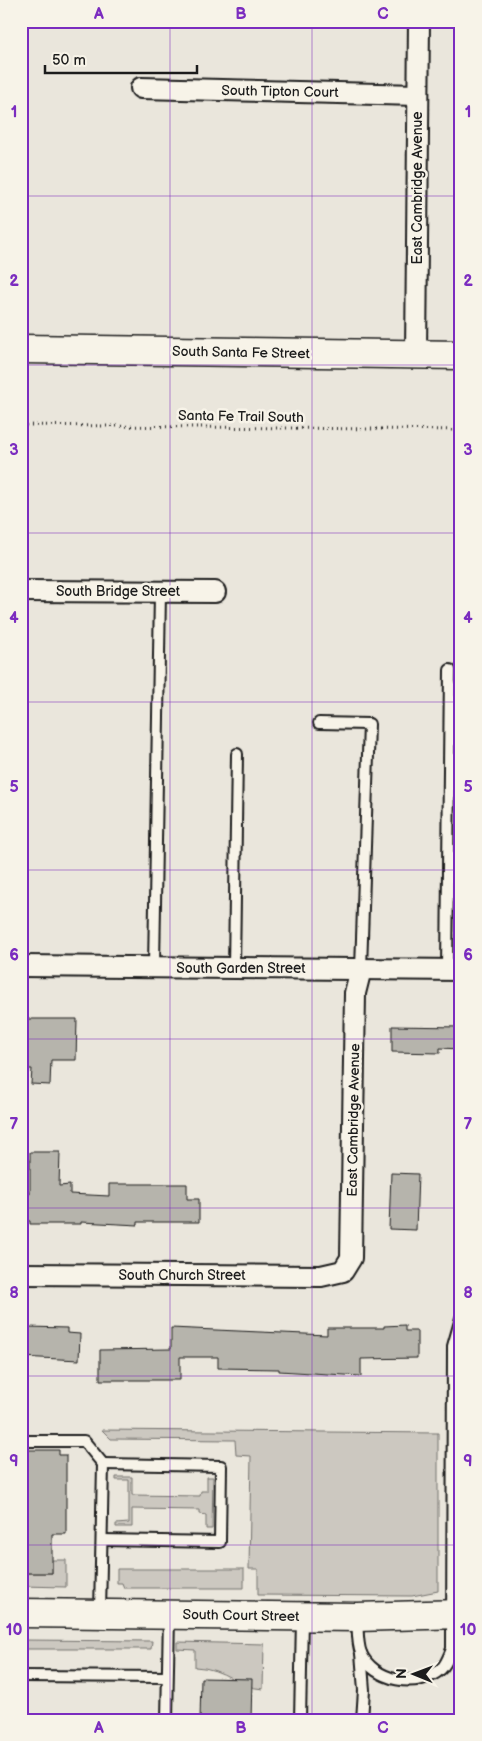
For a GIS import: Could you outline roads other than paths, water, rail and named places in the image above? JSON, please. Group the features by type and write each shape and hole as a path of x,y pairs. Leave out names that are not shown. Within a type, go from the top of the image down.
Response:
{"street":[{"name":"East Cambridge Avenue","path":"416,355 419,21"},
{"name":"South Tipton Court","path":"141,88 418,95"},
{"name":"South Santa Fe Street","path":"21,349 461,355"},
{"name":"South Bridge Street","path":"21,591 215,592"},
{"name":"South Garden Street","path":"21,966 454,970"},
{"name":"East Cambridge Avenue","path":"343,1271 351,1258 355,993 361,969"},
{"name":"South Church Street","path":"21,1274 321,1276 343,1271"},
{"name":"South Court Street","path":"21,1613 302,1616 456,1614"}],"lane":[{"path":"154,967 160,592"},
{"path":"450,670 454,970"},
{"path":"319,723 369,724 361,969"},
{"path":"234,968 237,754"},
{"path":"361,1652 373,1668 383,1676 407,1680 422,1680 433,1676 443,1668 452,1649 456,1614 453,1346 461,1318"},
{"path":"21,1441 84,1441 103,1464 100,1614"},
{"path":"102,1540 220,1542 221,1466 103,1464"},
{"path":"167,1720 169,1615"},
{"path":"300,1720 302,1616"},
{"path":"356,1616 364,1690 362,1720"},
{"path":"21,1676 167,1677"}]}
